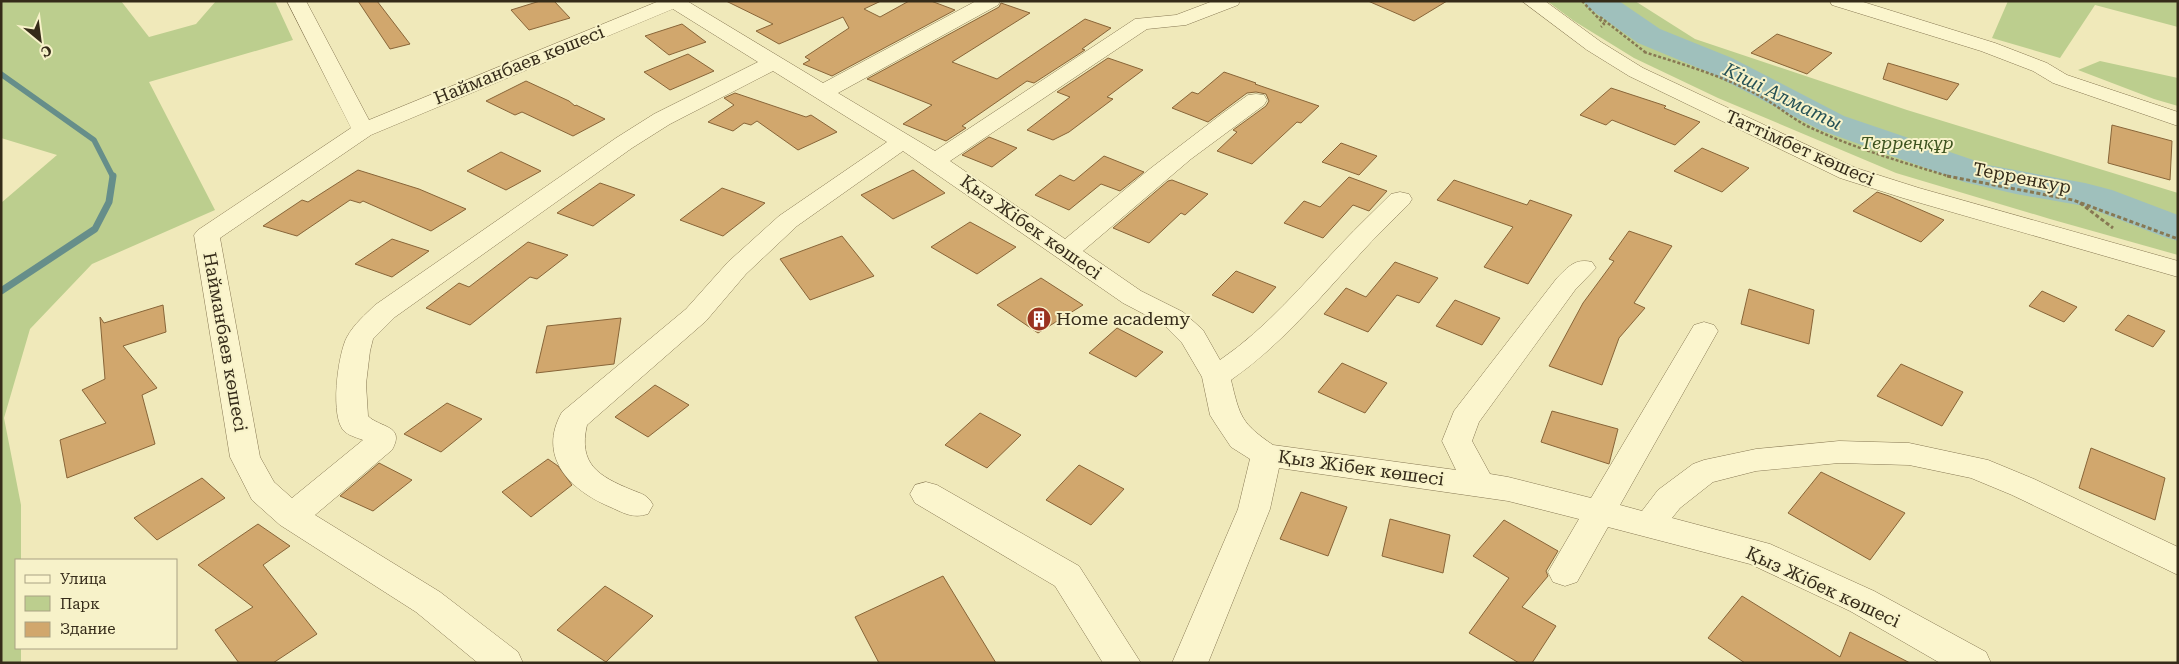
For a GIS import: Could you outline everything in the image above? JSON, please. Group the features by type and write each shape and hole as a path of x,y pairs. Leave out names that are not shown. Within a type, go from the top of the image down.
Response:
{"street":[{"path":"296,1 363,130"},
{"name":"Найманбаев көшесі","path":"505,663 428,602 291,516 263,490 245,457 207,234 363,130 673,1"},
{"name":"Қыз Жібек көшесі","path":"673,1 935,161 1132,297 1173,318 1193,337 1216,377 1225,415 1242,439 1266,455 1508,488 1758,553 1862,601 1973,663"},
{"path":"823,92 990,1"},
{"path":"935,161 1142,23 1179,20 1231,1"},
{"name":"Таттімбет көшесі","path":"1530,1 1551,13 1594,46 1636,72 1848,173 1911,193 2178,269"},
{"path":"1839,1 1988,47 2040,67 2060,79 2178,119"},
{"path":"291,516 342,477 381,442 381,436 355,424 352,416 352,398 358,343 370,326 385,311 624,143 662,120 774,62"},
{"path":"1066,252 1174,160 1224,121 1256,100"},
{"path":"637,505 609,494 584,479 571,461 567,442 573,420 696,315 737,268 788,221 903,141"},
{"path":"1216,377 1257,346 1400,199"},
{"path":"1479,484 1457,441 1465,419 1566,284 1582,268"},
{"path":"1565,572 1704,331"},
{"path":"1649,525 1669,500 1704,472 1756,460 1839,452 1909,454 1977,468 2014,483 2178,562"},
{"path":"1190,663 1254,509 1266,455"},
{"path":"926,494 1067,576 1123,663"}],"path":[{"path":"1582,1 1604,24 1598,30"},
{"path":"1592,11 1647,54"},
{"name":"Терренкур","path":"1638,51 1679,63 1741,87 1758,95 1805,125 1852,146 1956,179 2077,201 2178,239"},
{"path":"2077,201 2116,230"}],"green space":[{"path":"1,1 121,1 149,37 196,24 216,1 275,1 293,40 149,82 215,210 92,264 30,329 4,418 21,505 21,559 15,559 15,649 21,649 21,663 1,663 1,203 57,155 1,138"},
{"name":"Терреңқұр","path":"1547,1 1635,1 1695,39 1907,110 2178,193 2178,255 1896,173 1718,98 1634,58 1574,21"},
{"path":"2008,1 2178,1 2178,27 2095,5 2060,58 1992,38"},
{"path":"2100,61 2178,78 2178,106 2154,99 2078,70"}],"building":[{"path":"358,1 377,1 410,44 390,49"},
{"path":"540,1 554,1 570,18 529,30 511,10"},
{"path":"726,1 881,1 864,9 880,17 909,1 931,1 955,10 832,76 803,64 810,60 805,57 849,28 843,17 779,44 756,31 773,24"},
{"path":"1368,1 1447,1 1414,21"},
{"path":"1001,3 1030,13 952,62 997,79 1085,19 1111,28 1082,49 1085,50 1034,83 1027,81 962,126 966,128 946,141 903,124 932,105 867,79 999,7"},
{"path":"682,24 706,42 669,55 645,36"},
{"path":"1777,34 1832,53 1807,74 1751,53"},
{"path":"688,54 714,71 670,90 644,72"},
{"path":"1108,58 1143,70 1107,97 1113,99 1069,132 1053,140 1027,130 1070,97 1057,92"},
{"path":"1888,63 1959,84 1947,100 1883,79"},
{"path":"1224,72 1319,106 1301,123 1297,122 1252,164 1217,151 1237,132 1233,130 1266,106 1269,101 1266,94 1247,93 1208,122 1172,108 1192,92 1198,94"},
{"path":"526,81 605,119 573,136 522,112 515,115 486,101"},
{"path":"1611,88 1666,106 1664,108 1700,122 1675,145 1612,120 1606,125 1580,115"},
{"path":"735,93 806,117 811,115 837,132 798,150 757,121 751,125 744,123 733,131 708,122 734,105 724,98"},
{"path":"2112,125 2172,141 2170,180 2108,163"},
{"path":"989,137 1017,148 992,167 962,155"},
{"path":"1341,143 1377,156 1359,175 1322,162"},
{"path":"1702,148 1749,168 1722,192 1674,171"},
{"path":"501,152 541,171 506,190 467,171"},
{"path":"1104,156 1144,172 1120,191 1101,184 1069,210 1035,195 1060,175 1074,181"},
{"path":"358,170 419,189 466,209 431,231 363,201 360,203 350,200 297,236 263,226 302,200 308,202"},
{"path":"913,170 945,193 893,219 861,195"},
{"path":"1349,177 1387,191 1369,211 1353,205 1323,238 1284,223 1304,201 1320,207"},
{"path":"1172,180 1208,194 1185,215 1181,213 1149,243 1113,228 1168,181"},
{"path":"1454,180 1527,205 1530,200 1572,215 1528,284 1484,267 1513,227 1437,200"},
{"path":"600,183 635,195 593,226 557,213"},
{"path":"722,188 765,203 723,236 680,220"},
{"path":"1877,192 1944,220 1921,242 1853,211"},
{"path":"970,222 1016,247 977,274 931,247"},
{"path":"1629,231 1672,246 1634,303 1645,308 1619,338 1602,385 1549,366 1583,303 1614,261 1609,259"},
{"path":"842,236 874,276 810,300 780,259"},
{"path":"392,239 429,251 392,277 355,264"},
{"path":"528,242 568,255 537,279 530,277 470,325 426,308 459,283 469,287"},
{"path":"1395,262 1438,278 1419,303 1397,295 1368,332 1324,314 1346,288 1366,297"},
{"path":"1236,271 1276,287 1253,313 1212,295"},
{"name":"Home academy","path":"1041,278 1083,305 1038,333 997,305"},
{"path":"1749,289 1814,310 1809,344 1741,324"},
{"path":"2042,291 2077,307 2064,322 2029,306"},
{"path":"1455,300 1500,318 1482,345 1436,326"},
{"path":"163,305 166,332 123,346 157,388 142,395 155,444 67,478 60,440 106,423 82,390 105,379 100,317 104,323"},
{"path":"2128,315 2165,331 2153,347 2115,330"},
{"path":"621,318 614,364 536,373 547,326"},
{"path":"1117,328 1163,352 1136,377 1089,353"},
{"path":"1342,363 1387,383 1365,413 1318,392"},
{"path":"1901,364 1963,392 1942,426 1877,396"},
{"path":"655,385 689,405 648,437 615,417"},
{"path":"447,403 482,419 441,452 404,434"},
{"path":"1552,411 1618,429 1609,464 1541,442"},
{"path":"980,413 1021,435 987,468 945,445"},
{"path":"2091,448 2165,478 2155,520 2079,488"},
{"path":"548,459 558,466 572,485 531,517 502,492"},
{"path":"379,463 412,480 373,511 340,496"},
{"path":"1079,465 1124,489 1091,525 1046,500"},
{"path":"1821,472 1905,513 1870,560 1788,513"},
{"path":"202,478 225,498 157,540 134,518"},
{"path":"1301,492 1347,507 1328,556 1280,539"},
{"path":"1390,519 1450,535 1443,573 1382,556"},
{"path":"1504,520 1558,551 1546,571 1548,576 1522,607 1556,626 1532,663 1519,663 1469,633 1509,578 1473,556"},
{"path":"258,524 290,546 263,565 317,634 273,663 239,663 215,630 253,607 198,565"},
{"path":"943,576 996,663 879,663 855,617"},
{"path":"605,586 653,616 606,662 557,630"},
{"path":"1742,596 1840,657 1850,632 1910,663 1745,663 1708,638"}],"waterway":[{"name":"Кіші Алматы","path":"1598,1 1649,36 1720,65 1832,123 1977,174 2016,183 2072,191 2098,198 2178,229"},
{"path":"1,74 94,140 113,177"},
{"path":"1,291 95,229 109,202 113,177"}],"place":[{"name":"Home academy","path":"1039,319"}]}
